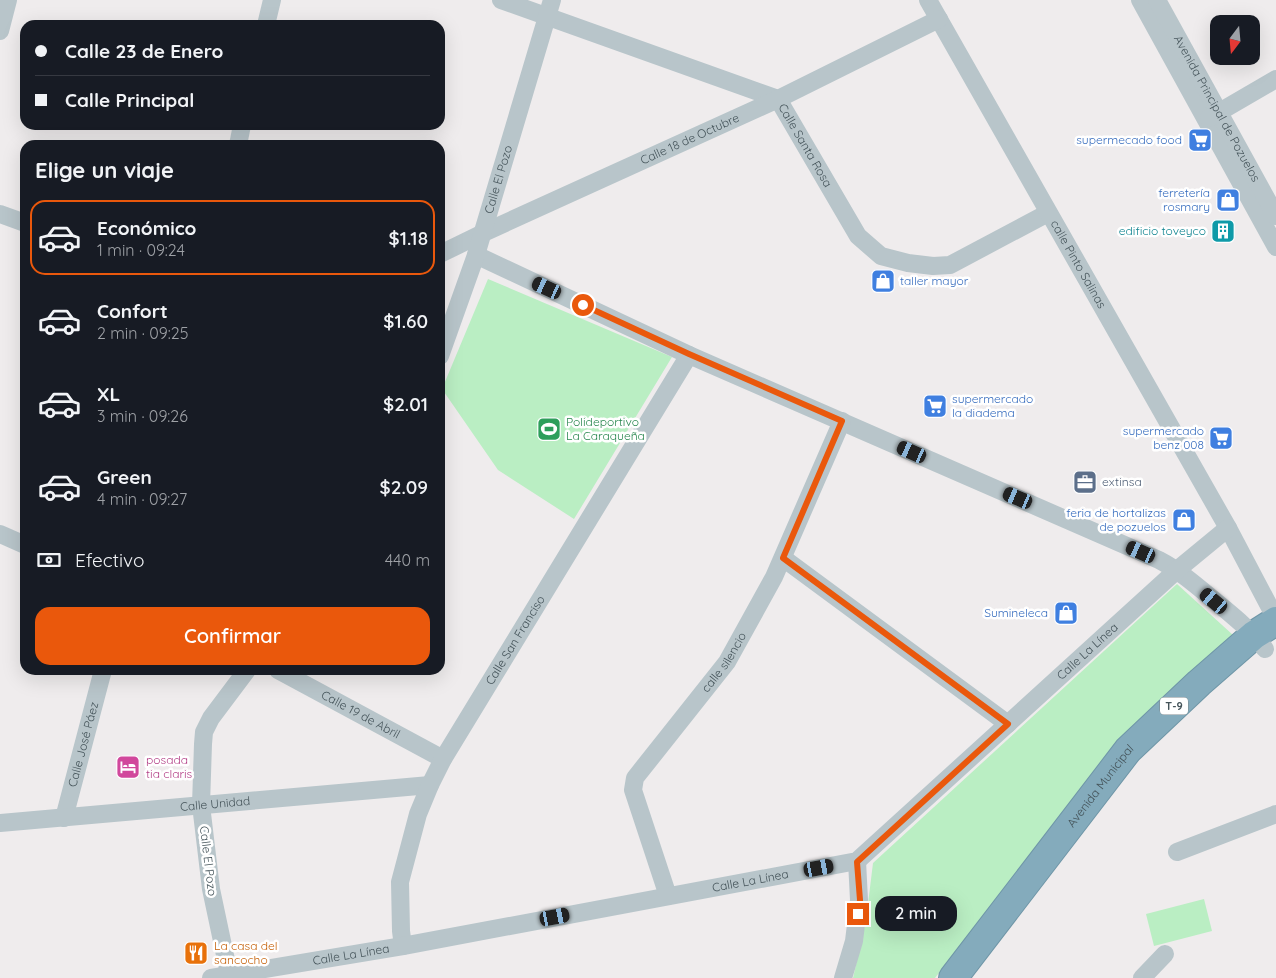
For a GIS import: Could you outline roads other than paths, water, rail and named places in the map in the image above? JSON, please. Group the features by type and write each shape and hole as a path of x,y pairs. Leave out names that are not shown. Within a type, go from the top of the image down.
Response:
{"highway":[{"name":"Avenida Municipal","path":"965,978 1090,807 1128,750 1199,683 1269,633"},
{"name":"Avenida Municipal","path":"953,978 1090,807"}],"street":[{"path":"0,31 8,0"},
{"path":"267,20 272,0"},
{"name":"Calle Santa Rosa","path":"501,0 550,8 778,99 858,236 881,256 908,263 933,266 950,265 1048,213"},
{"name":"calle Pinto Salinas","path":"928,0 1228,528 1269,633"},
{"name":"Avenida Principal de Pozuelos","path":"1140,0 1276,216"},
{"name":"Avenida Principal de Pozuelos","path":"1157,0 1276,247"},
{"name":"Calle El Pozo","path":"445,342 476,255 550,8"},
{"name":"Calle 18 de Octubre","path":"445,252 778,99 938,19"},
{"path":"1213,116 1276,79"},
{"path":"0,214 20,222"},
{"path":"476,255 689,354 1150,556 1177,570 1269,633"},
{"name":"Calle San Franciso","path":"404,946 401,931 400,882 418,814 430,784 443,759 689,354"},
{"name":"calle silencio","path":"668,896 633,790 635,778 727,662 774,577 842,421"},
{"name":"Calle La Línea","path":"211,978 404,946 857,862 1177,570 1228,528"},
{"path":"0,534 20,542"},
{"path":"783,558 1008,724"},
{"name":"Calle José Páez","path":"64,818 102,675"},
{"name":"Calle El Pozo","path":"229,974 211,889 201,805 204,732 211,718 243,675"},
{"name":"Calle 19 de Abril","path":"287,675 443,759"},
{"name":"Calle Unidad","path":"0,824 430,784"},
{"path":"1177,852 1276,814"},
{"path":"843,978 854,941 860,900 857,862"},
{"path":"1142,978 1165,954"}],"place":[{"name":"supermecado food","path":"1200,140"},
{"name":"ferretería rosmary","path":"1228,200"},
{"name":"edificio toveyco","path":"1223,231"},
{"name":"taller mayor","path":"883,281"},
{"name":"supermercado la diadema","path":"935,406"},
{"name":"Polideportivo La Caraqueña","path":"549,429"},
{"name":"supermercado benz 008","path":"1221,438"},
{"name":"extinsa","path":"1085,482"},
{"name":"feria de hortalizas de pozuelos","path":"1184,520"},
{"name":"Sumineleca","path":"1066,613"},
{"name":"posada tia claris","path":"128,767"},
{"name":"La casa del sancocho","path":"196,953"}]}
